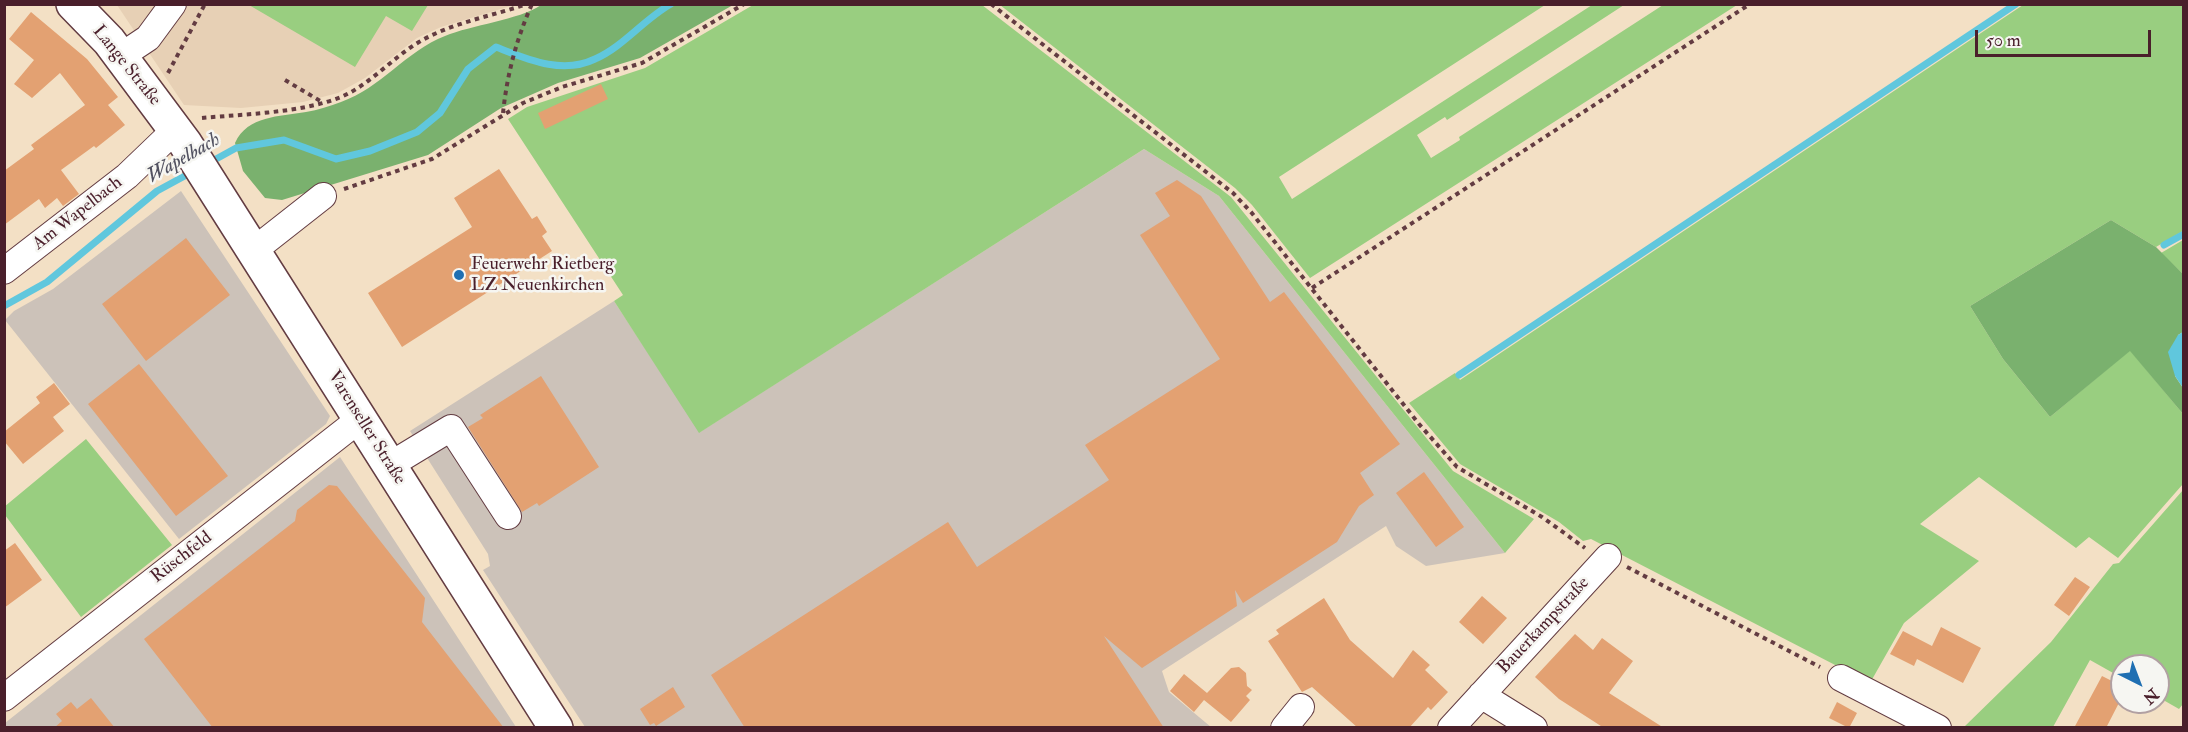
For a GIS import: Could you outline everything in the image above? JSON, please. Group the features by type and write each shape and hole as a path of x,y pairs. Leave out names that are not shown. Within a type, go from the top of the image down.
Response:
{"main road":[{"name":"Lange Straße","path":"73,4 121,56 180,136"},
{"name":"Varenseller Straße","path":"180,136 556,728"}],"street":[{"path":"121,56 148,39 173,4"},
{"name":"Am Wapelbach","path":"4,271 180,136"},
{"path":"253,251 323,196"},
{"name":"Rüschfeld","path":"4,698 360,419"},
{"path":"390,465 451,428 508,516"},
{"name":"Bauerkampstraße","path":"1451,728 1608,557"},
{"path":"1841,678 1938,728"},
{"path":"1481,695 1534,728"},
{"path":"1284,728 1301,707"}],"path":[{"path":"163,82 205,4"},
{"path":"180,136 187,118 255,114 322,103 342,97 368,82 419,42 527,4"},
{"path":"503,114 507,76 521,29 532,4"},
{"path":"323,196 432,159 503,114 562,87 642,63 744,4"},
{"path":"991,4 1233,193 1312,288 1419,424 1457,467 1542,517 1582,547 1608,557 1841,678"},
{"path":"1312,288 1750,4"},
{"path":"285,80 322,103"}],"shaded area":[{"path":"117,5 514,5 441,27 417,38 365,78 338,93 303,102 241,108 184,105"},
{"path":"1144,149 1219,196 1505,553 1426,566 1396,546 1386,526 1162,671 1169,692 1211,727 585,727 483,570 490,566 488,554 410,431 614,301 700,432"},
{"path":"181,191 330,416 326,424 179,539 5,320 14,311 53,289"},
{"path":"340,457 516,727 5,728 5,723"}],"green space":[{"path":"428,4 412,31 386,16 355,67 249,5"},
{"path":"541,5 733,5 640,58 558,83 501,108 428,155 282,200 265,198 243,171 235,143 248,127 256,122 315,110 341,102 369,88 418,51 445,36 520,15"},
{"path":"753,5 982,5 1231,197 1453,471 1534,519 1505,553 1219,196 1144,149 699,433 614,301 623,295 508,119 527,107 645,68"},
{"path":"1000,5 1545,5 1279,177 1292,199 1592,5 1624,5 1447,120 1445,117 1417,135 1431,158 1460,140 1459,137 1663,5 1737,5 1310,278 1252,205 1235,188"},
{"path":"2023,5 2183,5 2183,231 2156,247 2111,220 1970,306 2003,359 2050,417 2130,350 2183,414 2183,484 2118,558 2089,537 2076,548 1979,477 1920,524 1979,561 1904,623 1870,683 1591,539 1583,541 1559,522 1460,464 1409,403 1455,373 1460,380"},
{"path":"2111,220 2156,247 2183,274 2183,332 2178,335 2175,376 2183,388 2183,414 2130,351 2050,417 2003,359 1970,306"},
{"path":"2183,240 2183,274 2161,253"},
{"path":"86,439 172,545 81,617 5,515 4,507"},
{"path":"2183,490 2183,704 2179,709 2170,704 2170,654 2110,654 2110,671 2090,660 2053,727 1964,727 2051,642 2113,564 2119,563"}],"water":[{"path":"2183,332 2183,388 2175,376 2168,352 2178,335"}],"building":[{"path":"31,12 87,59 118,97 108,105 125,125 96,148 94,146 61,170 79,194 63,206 57,198 45,208 39,199 4,225 4,171 34,149 31,145 85,105 60,73 32,98 14,84 34,60 9,39"},
{"path":"601,84 608,99 545,129 538,113"},
{"path":"499,169 532,219 537,216 547,232 542,236 552,251 402,347 368,293 472,227 454,198"},
{"path":"1177,180 1201,196 1270,302 1284,292 1400,444 1360,473 1374,495 1359,506 1337,542 1243,603 1235,590 1237,606 1142,668 1104,636 1164,728 745,728 711,675 948,522 977,567 1109,480 1085,445 1220,359 1140,235 1170,216 1155,193"},
{"path":"186,238 230,295 146,361 102,304"},
{"path":"139,364 228,476 176,516 88,404"},
{"path":"541,376 599,467 539,506 537,503 522,512 468,427 483,418 480,415"},
{"path":"54,383 70,404 53,417 64,431 23,464 4,441 4,432 40,403 36,397"},
{"path":"1424,472 1464,527 1436,547 1396,493"},
{"path":"329,485 337,486 425,598 422,622 504,728 213,728 144,639 295,521 297,510"},
{"path":"15,543 42,580 4,608 4,551"},
{"path":"2075,577 2090,587 2069,616 2054,605"},
{"path":"1482,596 1507,618 1483,644 1459,622"},
{"path":"1324,598 1350,640 1393,678 1413,650 1430,665 1425,670 1448,692 1431,710 1428,707 1409,728 1358,728 1312,687 1302,692 1268,641 1279,634 1276,630"},
{"path":"1941,627 1981,648 1963,683 1917,659 1914,666 1890,654 1903,631 1932,646"},
{"path":"1575,634 1593,650 1602,638 1633,661 1609,693 1664,728 1604,728 1559,699 1535,677"},
{"path":"1239,667 1246,673 1247,686 1252,690 1246,696 1250,700 1231,722 1204,700 1194,712 1170,691 1184,674 1207,693 1231,668"},
{"path":"2102,676 2110,680 2110,714 2113,714 2106,728 2074,728"},
{"path":"673,687 685,707 656,726 654,723 650,725 640,709"},
{"path":"91,698 115,728 54,728 62,721 56,714 71,702 77,709"},
{"path":"1837,702 1857,713 1849,728 1829,718"}],"waterway":[{"name":"Wapelbach","path":"207,164 236,148 284,140 336,159 370,151 417,132 440,113 468,69 496,47 545,64 570,66 583,64 605,54 671,4"},
{"path":"1459,375 2016,4"},
{"name":"Wapelbach","path":"4,306 47,282 157,191 192,172"},
{"path":"2164,245 2184,234"}],"place":[{"name":"Feuerwehr Rietberg LZ Neuenkirchen","path":"459,275"}]}
